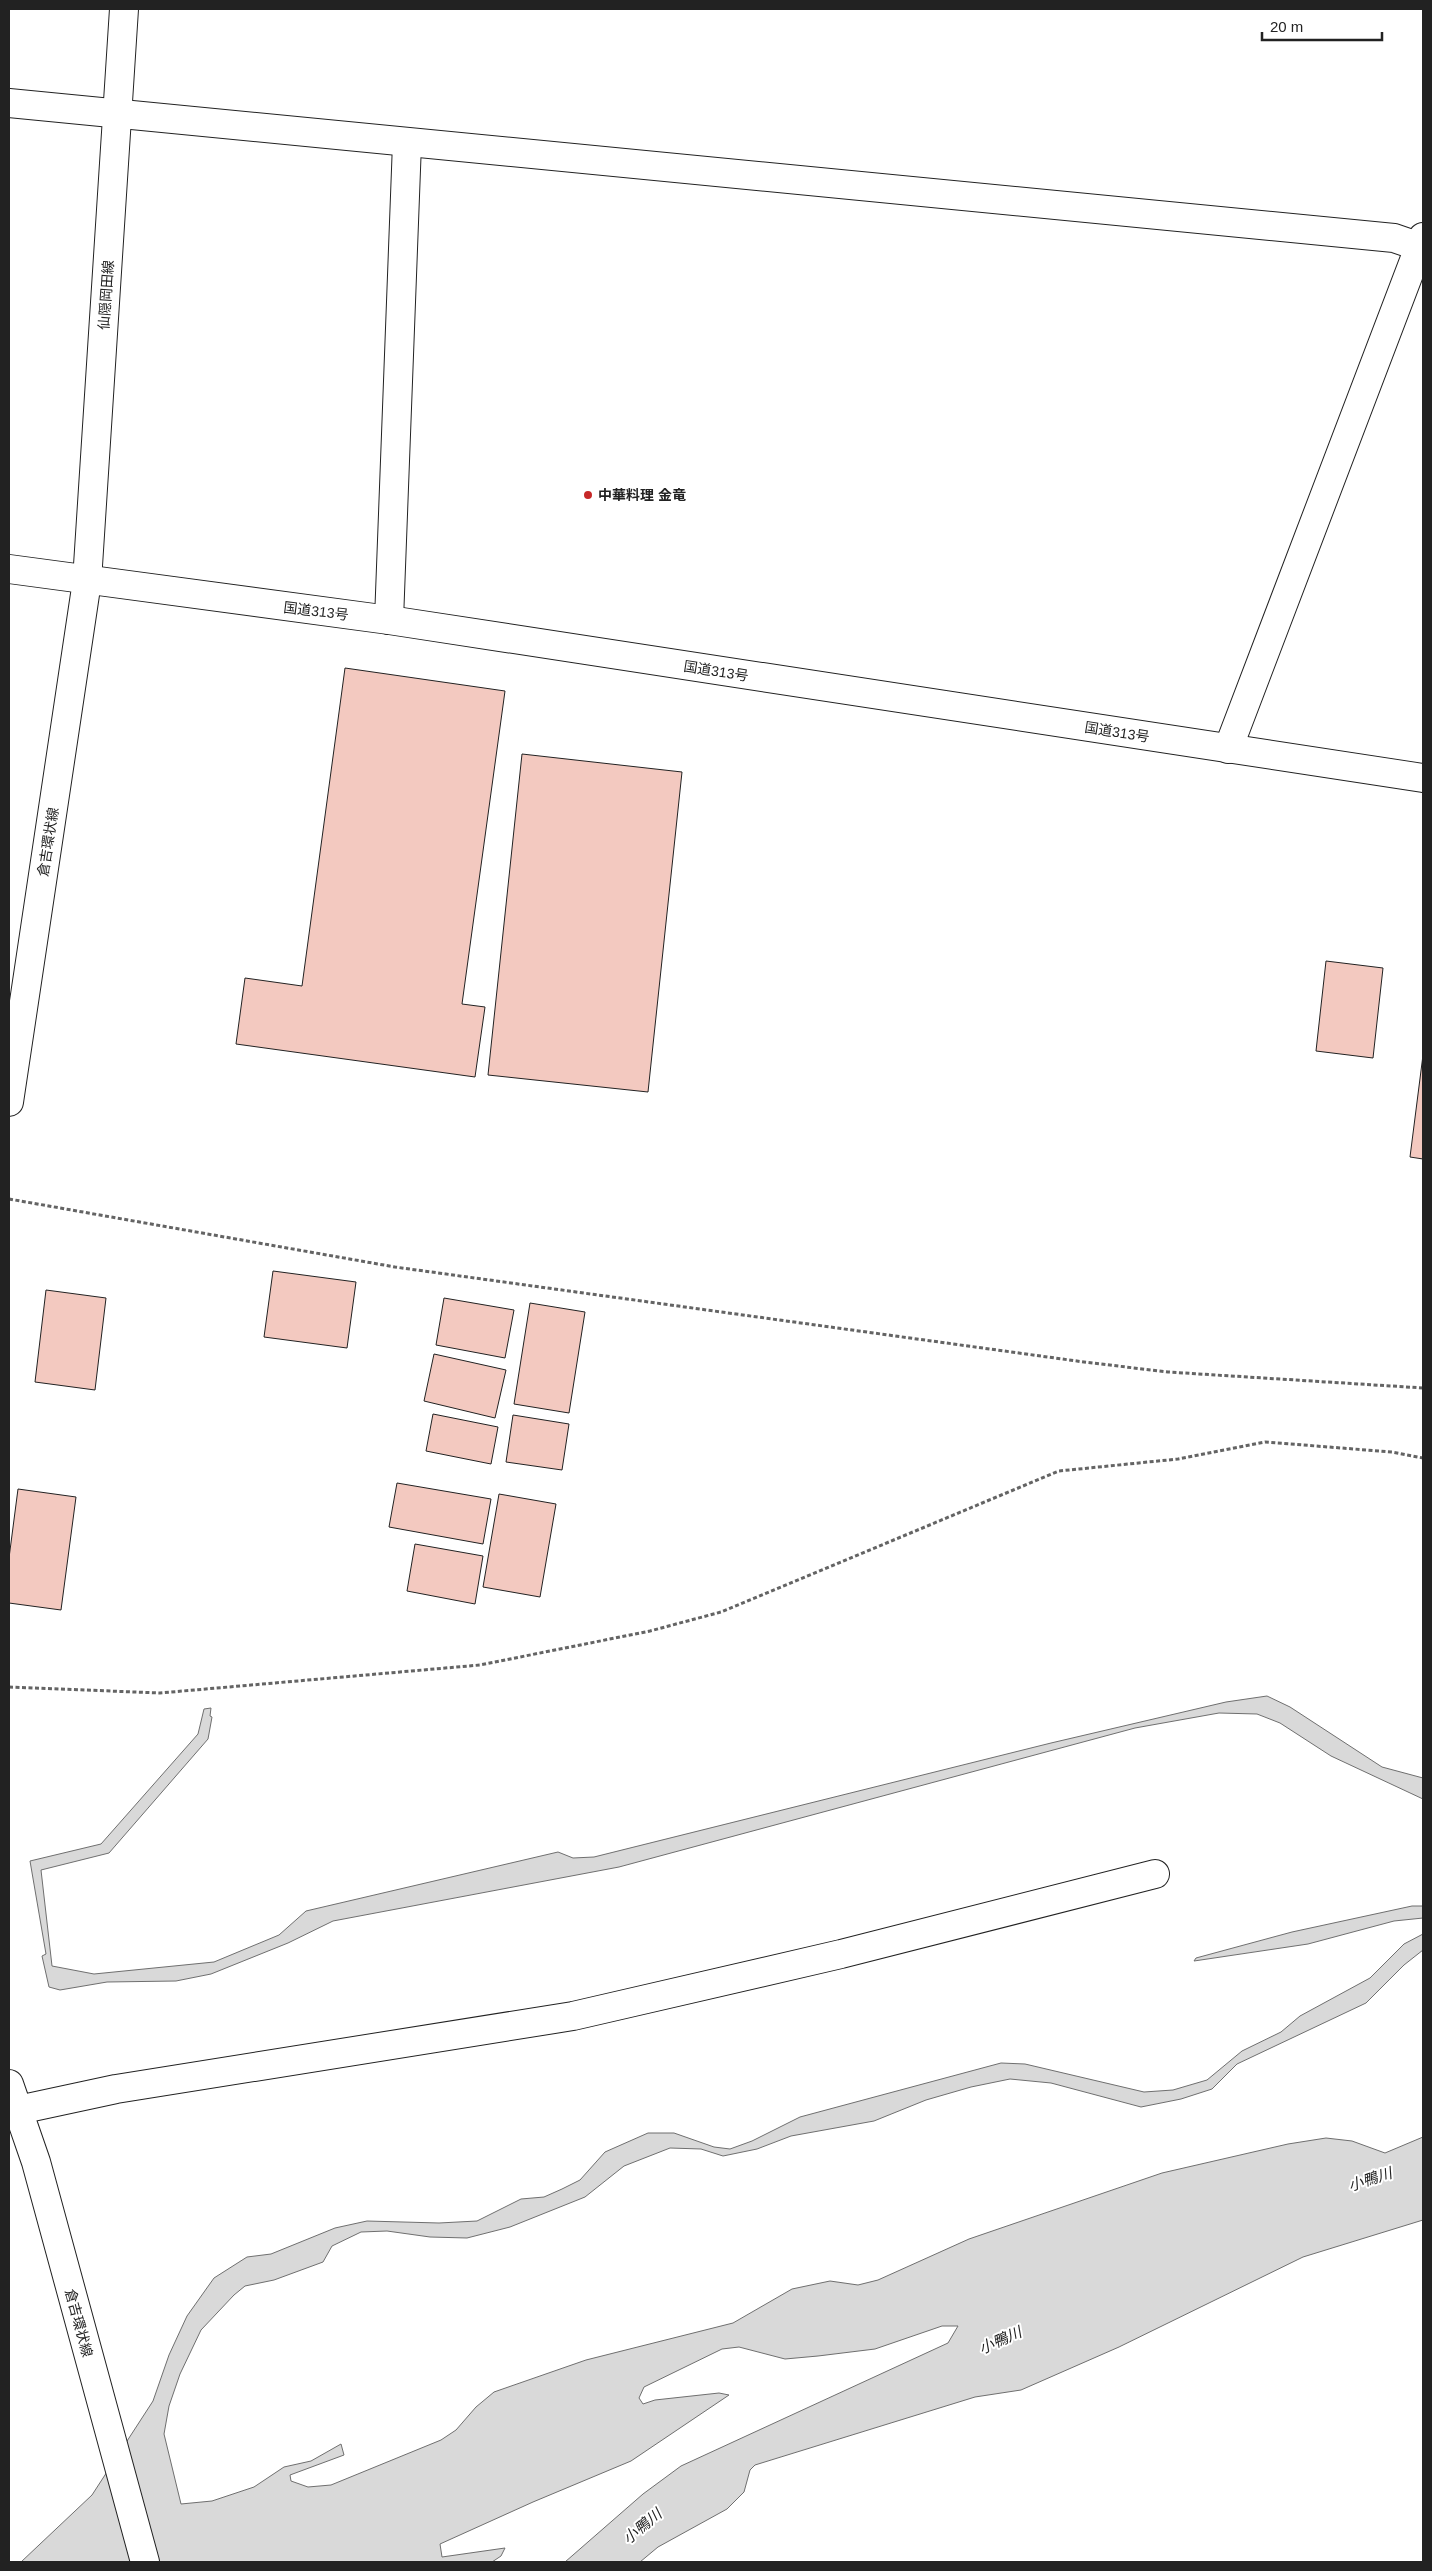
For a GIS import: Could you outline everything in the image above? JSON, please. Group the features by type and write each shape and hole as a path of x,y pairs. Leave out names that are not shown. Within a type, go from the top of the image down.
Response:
{"main road":[{"name":"仙隠岡田線","path":"87,581 119,114 124,9"},
{"path":"9,103 1394,238 1422,244 1228,749"},
{"path":"389,620 407,143"},
{"name":"国道313号","path":"9,569 87,581 389,620 1423,778"},
{"name":"倉吉環状線","path":"9,1102 87,581"},
{"path":"11,2102 116,2089 573,2016 841,1954 1155,1874"},
{"name":"倉吉環状線","path":"11,2102 36,2162 145,2562"}],"path":[{"path":"9,1199 395,1267 1084,1362 1168,1372 1423,1388"},
{"path":"9,1687 160,1693 480,1665 650,1631 721,1612 1059,1471 1178,1459 1265,1442 1392,1452 1423,1458"}],"water":[{"path":"1267,1696 1290,1707 1382,1767 1423,1778 1423,1799 1331,1756 1280,1723 1257,1714 1219,1713 1135,1728 619,1867 333,1921 288,1943 211,1974 176,1981 107,1982 60,1990 49,1987 42,1956 46,1954 30,1861 101,1844 198,1734 204,1709 211,1708 210,1716 212,1717 208,1739 109,1853 41,1870 52,1966 94,1974 214,1962 279,1935 306,1911 558,1852 573,1858 594,1857 1051,1743 1226,1702"},
{"path":"1412,1906 1423,1906 1423,1918 1394,1921 1308,1944 1194,1961 1196,1958 1292,1932"},
{"name":"小鴨川","path":"1423,1934 1423,1950 1404,1965 1366,2003 1237,2064 1212,2089 1181,2099 1141,2107 1051,2083 1010,2079 971,2087 926,2100 874,2121 791,2136 757,2149 723,2156 701,2149 670,2148 624,2166 585,2197 510,2227 467,2238 430,2237 387,2231 361,2232 332,2246 323,2262 274,2280 245,2286 234,2295 201,2330 180,2374 169,2406 164,2434 181,2504 212,2501 254,2487 284,2467 311,2461 341,2444 344,2455 290,2475 291,2481 308,2487 331,2485 441,2440 456,2430 476,2407 494,2392 586,2360 733,2323 792,2289 830,2281 858,2285 878,2280 969,2239 1162,2173 1288,2144 1326,2138 1352,2141 1385,2153 1423,2137 1423,2220 1303,2257 1119,2347 1021,2390 975,2397 755,2465 750,2470 744,2492 727,2509 658,2547 640,2562 565,2562 643,2494 681,2466 948,2343 958,2326 942,2326 875,2349 818,2356 785,2359 739,2347 722,2349 644,2387 639,2398 643,2404 655,2400 719,2393 729,2395 631,2461 440,2544 442,2557 505,2548 501,2556 492,2562 21,2562 92,2495 153,2401 169,2355 187,2316 214,2278 247,2257 271,2254 335,2228 367,2221 439,2223 477,2221 521,2199 544,2197 580,2180 605,2152 648,2133 674,2133 714,2147 730,2149 752,2141 800,2117 1001,2063 1025,2064 1144,2092 1173,2090 1207,2080 1242,2051 1281,2032 1300,2016 1370,1978 1404,1944"}],"building":[{"path":"345,668 505,691 462,1004 485,1007 475,1077 236,1044 245,978 302,986"},
{"path":"522,754 682,772 648,1092 488,1075"},
{"path":"1326,961 1383,968 1373,1058 1316,1051"},
{"path":"1423,1055 1423,1159 1410,1157"},
{"path":"273,1271 356,1282 347,1348 264,1337"},
{"path":"46,1290 106,1298 95,1390 35,1382"},
{"path":"444,1298 514,1310 505,1358 436,1345"},
{"path":"530,1303 585,1312 569,1413 514,1404"},
{"path":"434,1354 506,1370 495,1418 424,1401"},
{"path":"433,1414 498,1427 491,1464 426,1451"},
{"path":"513,1415 569,1424 562,1470 506,1462"},
{"path":"397,1483 491,1499 483,1544 389,1527"},
{"path":"18,1489 76,1497 61,1610 9,1603 9,1558"},
{"path":"499,1494 556,1504 540,1597 483,1587"},
{"path":"415,1544 483,1556 475,1604 407,1591"}],"place":[{"name":"中華料理 金竜","path":"588,495"}]}
